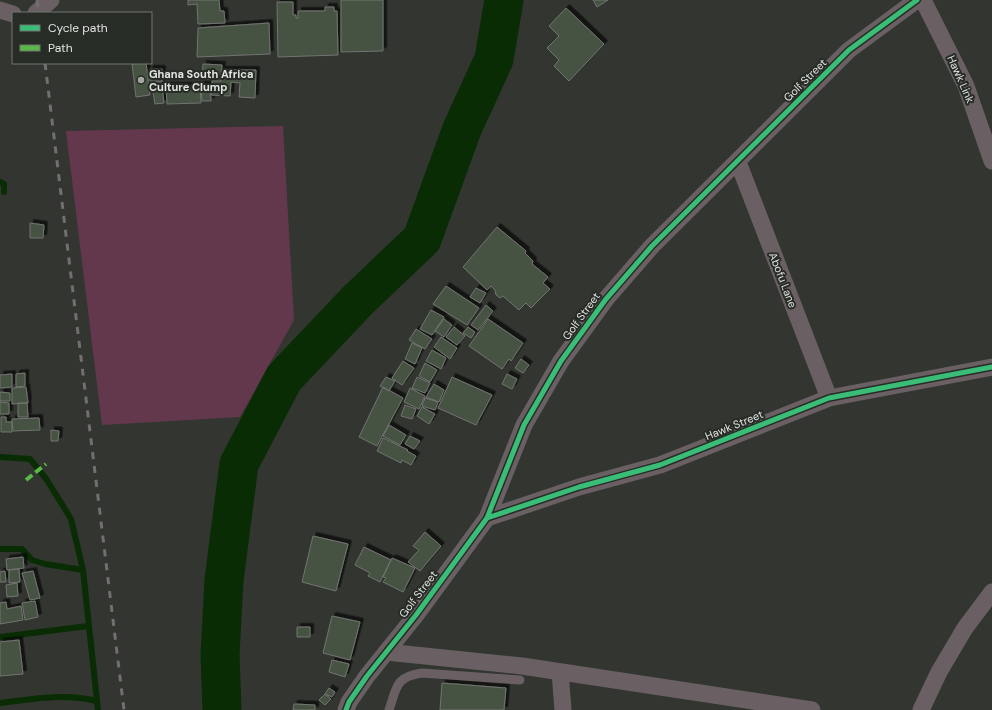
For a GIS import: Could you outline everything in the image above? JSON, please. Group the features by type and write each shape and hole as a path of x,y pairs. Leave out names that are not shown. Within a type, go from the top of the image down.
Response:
{"street":[{"path":"37,12 51,0"},
{"name":"Golf Street","path":"346,710 349,702 366,676 416,615 487,518 524,425 561,361 606,299 652,246 849,50 916,0"},
{"name":"Hawk Link","path":"923,0 966,86 992,161"},
{"path":"0,10 12,14"},
{"name":"Abofu Lane","path":"738,162 829,398"},
{"name":"Hawk Street","path":"487,518 579,487 660,465 829,398 992,367"},
{"path":"921,710 939,672 961,634 992,592"},
{"path":"386,652 522,666 812,710"},
{"path":"560,672 563,710"}],"lane":[{"path":"389,710 399,681 408,675 422,673 520,680"}],"shaded area":[{"path":"283,126 294,320 240,417 102,425 66,131"}],"building":[{"path":"188,0 219,0 220,11 224,11 225,23 198,24 197,4 188,5"},
{"path":"341,0 383,0 383,51 341,52"},
{"path":"593,0 608,0 597,7"},
{"path":"277,2 293,2 293,15 296,15 296,18 298,18 298,11 325,11 325,7 334,7 334,11 337,11 338,55 278,57"},
{"path":"566,8 604,44 569,81 554,66 559,60 547,48 559,36 549,26"},
{"path":"269,23 270,54 197,57 198,28"},
{"name":"Ghana South Africa Culture Clump","path":"132,64 146,64 150,95 136,97"},
{"path":"203,64 222,65 221,79 202,79"},
{"path":"150,69 162,69 162,82 150,81"},
{"path":"222,70 256,70 255,98 239,97 240,83 231,82 230,96 211,95 212,81 221,81"},
{"path":"162,85 164,103 155,104 152,86"},
{"path":"201,85 210,85 211,101 202,101"},
{"path":"166,86 200,86 201,103 167,104"},
{"path":"30,223 44,225 43,238 30,238"},
{"path":"497,227 526,251 525,253 533,261 532,264 548,277 543,283 550,289 531,308 526,303 519,310 503,296 500,298 496,295 495,290 491,286 487,290 463,267"},
{"path":"446,286 479,308 467,325 433,304"},
{"path":"476,288 486,293 480,303 470,297"},
{"path":"486,305 493,311 478,330 471,325"},
{"path":"431,310 444,317 432,335 420,329"},
{"path":"444,319 452,325 444,337 435,331"},
{"path":"488,319 523,343 511,361 509,359 502,369 469,346"},
{"path":"454,327 465,336 457,345 446,337"},
{"path":"468,327 475,332 471,338 463,333"},
{"path":"416,329 432,339 425,349 409,340"},
{"path":"441,337 457,348 450,359 434,347"},
{"path":"412,343 422,348 415,364 405,359"},
{"path":"432,350 446,358 441,369 426,361"},
{"path":"521,359 529,365 523,373 515,368"},
{"path":"403,361 414,368 402,385 392,378"},
{"path":"425,363 437,370 430,382 419,376"},
{"path":"25,373 25,386 16,387 16,374"},
{"path":"12,374 12,387 0,388 0,375"},
{"path":"507,374 517,379 512,389 502,384"},
{"path":"386,377 395,381 389,391 380,386"},
{"path":"417,377 430,383 425,393 412,388"},
{"path":"452,377 492,395 476,425 438,408"},
{"path":"434,384 444,390 439,402 426,397"},
{"path":"26,387 28,403 12,404 12,388"},
{"path":"383,387 403,398 377,446 359,437"},
{"path":"410,388 425,396 419,409 404,402"},
{"path":"0,392 10,393 10,401 0,401"},
{"path":"425,398 438,402 435,410 422,406"},
{"path":"0,402 9,403 9,414 0,414"},
{"path":"18,403 27,403 28,417 18,417"},
{"path":"405,405 416,409 412,419 401,416"},
{"path":"422,407 435,414 429,424 417,416"},
{"path":"1,417 6,417 6,422 12,422 12,432 1,432"},
{"path":"39,418 40,430 13,431 12,419"},
{"path":"389,425 406,435 400,445 383,436"},
{"path":"51,430 59,431 58,441 51,441"},
{"path":"410,436 420,441 414,449 405,444"},
{"path":"383,438 408,450 407,451 416,456 411,465 402,460 401,463 377,451"},
{"path":"425,532 441,546 420,571 408,562 419,550 413,546"},
{"path":"313,536 348,544 336,591 302,582"},
{"path":"364,547 391,560 380,582 368,576 370,573 355,565"},
{"path":"23,557 24,568 7,570 6,559"},
{"path":"392,558 415,568 403,592 383,582 386,578 383,577"},
{"path":"19,569 20,582 9,583 9,570"},
{"path":"5,571 6,582 0,582 0,572"},
{"path":"33,571 40,598 30,600 22,573"},
{"path":"17,583 18,596 7,597 6,585"},
{"path":"35,601 38,617 25,620 22,603"},
{"path":"6,602 7,609 21,606 23,620 0,624 0,603"},
{"path":"332,616 360,622 350,660 323,653"},
{"path":"297,627 310,627 310,637 297,637"},
{"path":"19,640 23,674 0,676 0,642"},
{"path":"332,660 349,664 345,677 329,672"},
{"path":"442,683 506,688 504,710 440,710"},
{"path":"329,688 335,692 332,697 325,694"},
{"path":"325,694 331,699 325,705 319,700"},
{"path":"294,704 315,705 315,710 293,710"}],"waterway":[{"path":"222,710 220,655 224,580 239,464 284,378 357,301 422,239 462,129 494,59 504,0"},
{"path":"0,182 4,184 4,192"},
{"path":"0,457 30,459 47,480 71,519 83,570 98,710"},
{"path":"0,549 22,549 32,560 45,564 83,570"},
{"path":"0,637 88,626"},
{"path":"0,703 36,698 60,697 72,697 96,701"}],"railway":[{"path":"37,0 39,12"},
{"path":"45,64 124,710"}],"marked path":[{"path":"26,480 46,464"}],"cycle path":[{"path":"346,710 349,702 367,676 416,615 487,518 524,425 561,361 606,299 652,246 849,50 917,0"},
{"path":"487,518 579,487 660,465 829,398 992,367"}],"place":[{"name":"Ghana South Africa Culture Clump","path":"141,80"}]}
